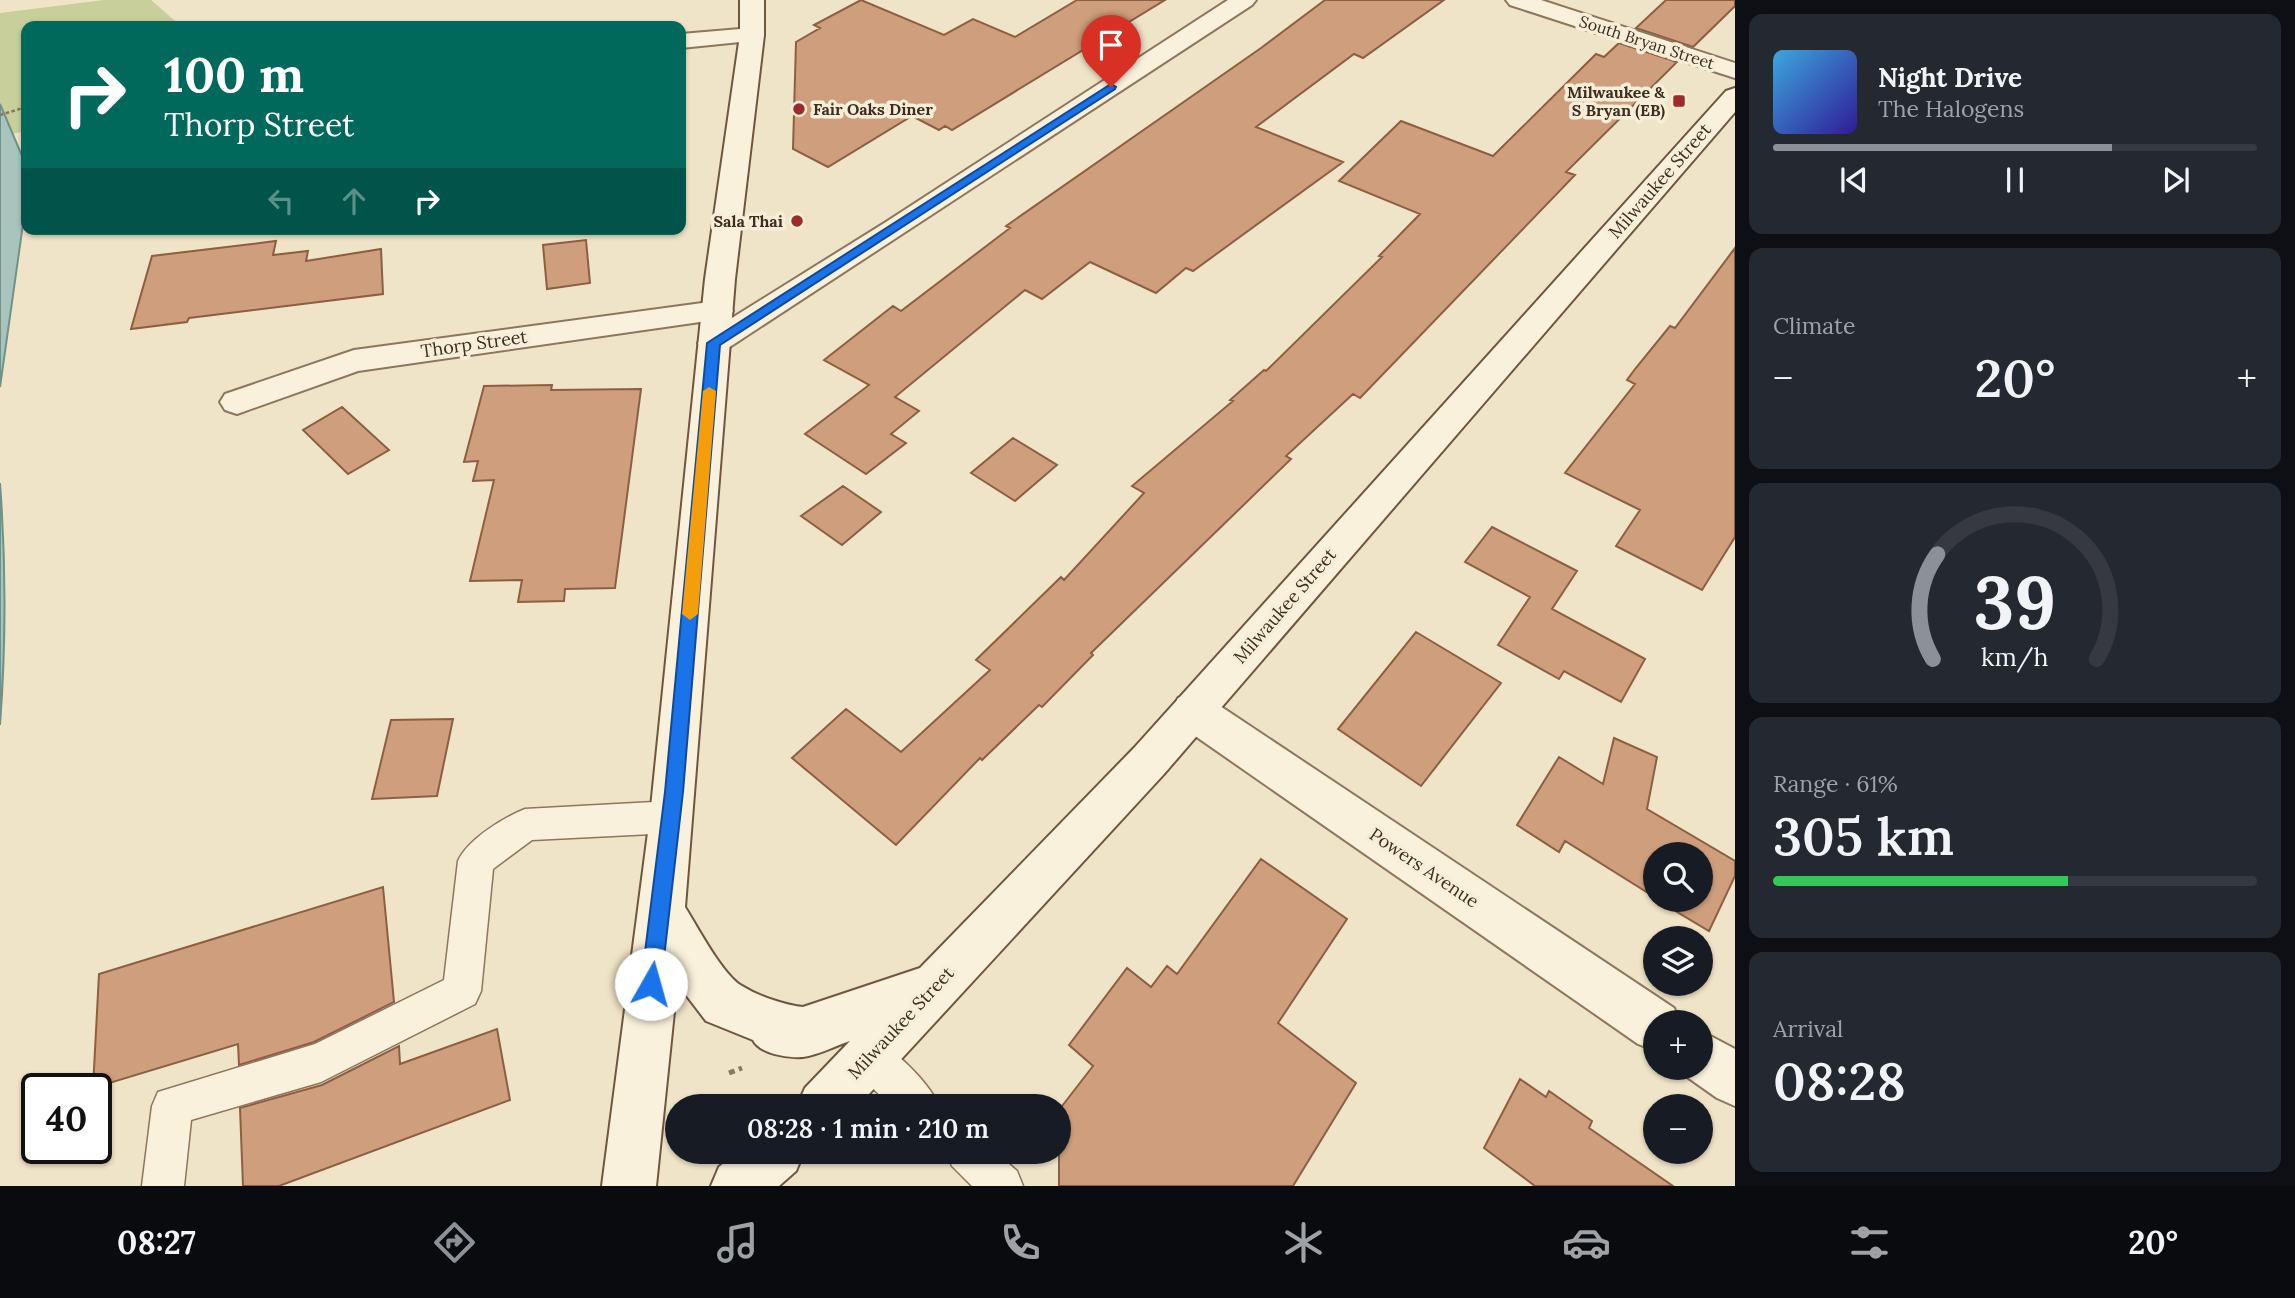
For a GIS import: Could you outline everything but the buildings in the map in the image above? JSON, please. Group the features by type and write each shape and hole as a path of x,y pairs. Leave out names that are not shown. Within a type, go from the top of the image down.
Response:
{"street":[{"name":"Thorp Street","path":"237,402 354,361 715,327 896,228 1244,0"},
{"name":"South Bryan Street","path":"1518,0 1735,71"},
{"path":"629,1186 672,817 715,327 752,18 686,39"},
{"name":"Milwaukee Street","path":"834,1094 1138,773 1735,96"},
{"name":"Powers Avenue","path":"1192,711 1643,1017"},
{"path":"660,909 695,968 723,1004 771,1022 774,1029 803,1032 934,989"},
{"path":"1713,1064 1735,1080"},
{"path":"738,1186 763,1164"}],"lane":[{"path":"163,1186 172,1106 321,1062 462,991 476,861 515,832 525,825 672,817"},
{"path":"869,1057 907,1094"},
{"path":"979,1164 1002,1186"}],"path":[{"path":"0,115 21,109"}],"green space":[{"path":"104,0 151,0 175,21 21,21 21,132 0,137 0,13"}],"water":[{"path":"0,104 21,154 21,235 0,387"},
{"path":"0,483 4,604 0,725"}],"slow traffic":[{"path":"690,614 709,391"}],"place":[{"name":"Milwaukee & S Bryan (EB)","path":"1679,101"},
{"name":"Fair Oaks Diner","path":"799,109"},
{"name":"Sala Thai","path":"797,221"}],"route":[{"path":"651,984 674,792 714,343 1111,87"}]}
